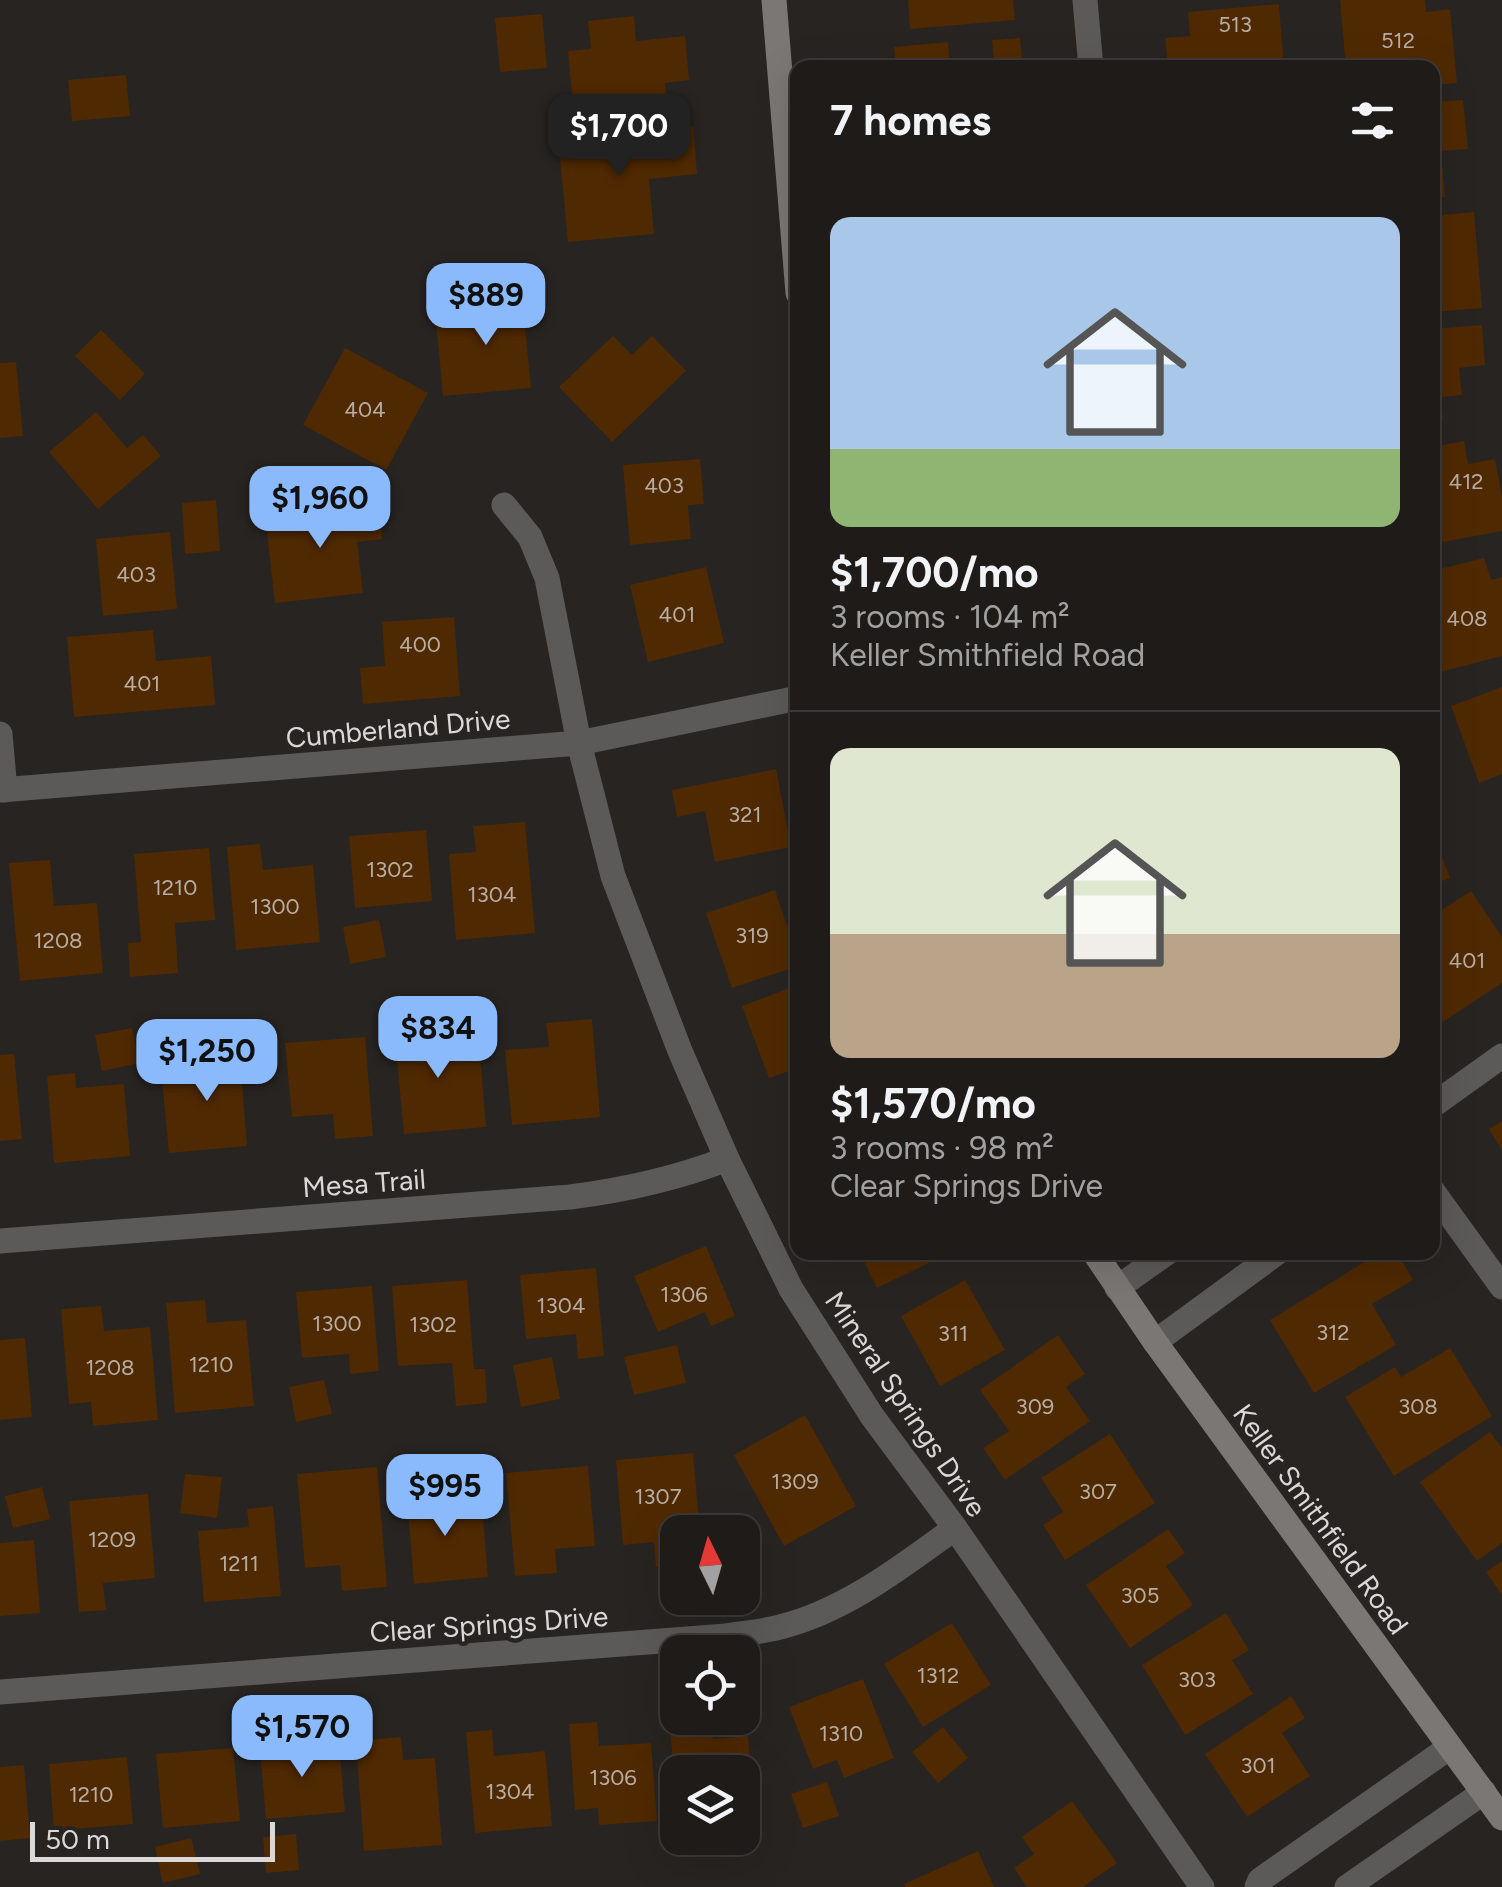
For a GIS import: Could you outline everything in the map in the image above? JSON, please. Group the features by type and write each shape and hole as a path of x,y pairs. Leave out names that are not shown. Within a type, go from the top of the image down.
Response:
{"main road":[{"path":"774,0 790,196"},
{"name":"Keller Smithfield Road","path":"1099,1260 1502,1818"}],"street":[{"path":"1085,0 1090,60"},
{"name":"Mineral Springs Drive","path":"504,505 530,536 547,578 579,743 613,876 727,1159 791,1288 872,1416 955,1528 1202,1887"},
{"name":"Cumberland Drive","path":"2,790 579,743 790,700"},
{"path":"0,734 2,790"},
{"path":"1440,1100 1502,1056"},
{"name":"Mesa Trail","path":"0,1241 586,1195 634,1189 727,1159"},
{"path":"1440,1201 1502,1287"},
{"path":"1117,1288 1157,1260"},
{"path":"1155,1342 1267,1260"},
{"name":"Clear Springs Drive","path":"0,1692 726,1636 781,1627 880,1582 955,1528"},
{"path":"1257,1887 1260,1880 1450,1747"},
{"path":"1346,1887 1484,1792"}],"building":[{"path":"908,0 1013,0 1015,20 910,29"},
{"path":"1340,0 1425,0 1426,12 1450,9 1457,83 1440,84 1440,60 1345,60"},
{"path":"1279,4 1283,60 1167,60 1165,38 1190,36 1188,12"},
{"path":"542,14 547,68 500,72 495,18"},
{"path":"634,16 636,41 685,36 689,80 665,83 667,107 574,116 568,51 591,49 588,21"},
{"path":"1020,38 1022,60 994,60 992,40"},
{"path":"948,42 949,60 895,60 894,47"},
{"path":"126,75 130,116 72,121 68,80"},
{"path":"1463,100 1468,149 1441,151 1445,197 1440,197 1440,101"},
{"path":"693,126 697,174 649,179 654,234 568,242 558,138"},
{"path":"1474,212 1482,308 1440,311 1440,215"},
{"path":"521,286 531,388 443,396 436,320 490,315 487,289"},
{"path":"1482,325 1485,365 1459,368 1462,395 1441,397 1440,419 1440,328"},
{"path":"101,330 145,374 120,400 75,356"},
{"path":"613,336 632,355 652,336 686,371 612,442 559,387"},
{"path":"345,348 428,393 386,470 303,425"},
{"path":"16,362 23,436 0,438 0,363"},
{"path":"96,412 127,448 143,435 161,456 98,509 49,452"},
{"path":"1464,441 1468,464 1495,459 1502,497 1502,531 1440,543 1440,446"},
{"path":"700,459 704,504 688,505 691,539 630,545 623,465"},
{"path":"216,500 220,551 185,554 182,503"},
{"path":"378,503 382,539 357,542 363,593 275,603 265,515"},
{"path":"170,532 177,609 103,616 96,539"},
{"path":"1484,558 1491,580 1502,577 1502,656 1440,672 1440,569"},
{"path":"706,567 724,643 648,662 630,585"},
{"path":"454,617 460,696 363,704 360,668 385,666 382,622"},
{"path":"153,630 156,661 211,656 215,705 74,717 67,637"},
{"path":"1502,687 1502,774 1479,783 1451,706"},
{"path":"776,769 790,847 715,862 705,811 677,817 672,790"},
{"path":"525,822 535,933 456,940 449,854 476,852 473,826"},
{"path":"426,830 432,901 355,908 349,836"},
{"path":"260,844 263,870 313,865 320,942 236,950 227,847"},
{"path":"209,848 215,920 175,923 178,973 130,977 128,943 141,942 134,854"},
{"path":"1440,851 1450,878 1440,882"},
{"path":"50,860 54,906 97,903 103,973 20,981 9,863"},
{"path":"775,890 790,934 790,969 732,988 706,913"},
{"path":"1471,891 1502,937 1502,983 1440,1024 1440,911"},
{"path":"379,920 386,957 350,964 343,927"},
{"path":"790,988 790,1071 769,1078 742,1006"},
{"path":"592,1019 600,1117 512,1125 505,1050 549,1047 546,1023"},
{"path":"449,1023 450,1045 479,1043 486,1127 404,1134 394,1028"},
{"path":"132,1028 140,1063 102,1071 95,1035"},
{"path":"365,1037 373,1136 335,1139 333,1114 292,1117 285,1043"},
{"path":"239,1048 247,1146 169,1153 162,1079 192,1077 190,1052"},
{"path":"14,1054 22,1139 0,1141 0,1055"},
{"path":"75,1073 76,1088 124,1084 130,1156 54,1163 47,1076"},
{"path":"1502,1121 1502,1150 1489,1129"},
{"path":"706,1246 735,1316 711,1326 705,1312 658,1332 634,1276"},
{"path":"863,1260 935,1260 877,1288"},
{"path":"1368,1260 1402,1260 1413,1280 1372,1304 1396,1345 1314,1393 1270,1320"},
{"path":"596,1268 604,1356 578,1359 576,1334 526,1339 520,1275"},
{"path":"467,1280 474,1369 485,1369 487,1403 456,1406 452,1363 398,1366 392,1286"},
{"path":"965,1280 1005,1350 940,1386 901,1316"},
{"path":"372,1286 379,1371 350,1374 349,1354 302,1358 296,1292"},
{"path":"205,1300 207,1323 246,1320 254,1406 175,1413 166,1303"},
{"path":"101,1306 104,1331 150,1327 158,1420 93,1426 91,1402 69,1404 61,1309"},
{"path":"1058,1335 1085,1374 1066,1387 1090,1421 1005,1480 983,1448 1009,1431 980,1390"},
{"path":"25,1338 32,1417 0,1420 0,1340"},
{"path":"677,1345 686,1383 634,1395 624,1357"},
{"path":"1450,1348 1492,1416 1394,1476 1345,1397 1395,1367 1401,1377"},
{"path":"552,1357 560,1399 521,1407 513,1365"},
{"path":"324,1380 332,1414 296,1422 289,1387"},
{"path":"805,1415 856,1506 784,1546 734,1455"},
{"path":"1490,1432 1502,1448 1502,1543 1477,1561 1420,1482"},
{"path":"1110,1434 1155,1503 1065,1560 1043,1525 1063,1512 1041,1478"},
{"path":"693,1453 698,1515 660,1515 660,1567 656,1567 654,1542 623,1545 616,1460"},
{"path":"588,1466 595,1546 555,1549 557,1573 515,1576 506,1473"},
{"path":"377,1467 387,1587 342,1591 340,1565 305,1568 297,1474"},
{"path":"185,1474 222,1477 217,1518 180,1513"},
{"path":"433,1483 435,1509 482,1505 488,1577 414,1584 406,1485"},
{"path":"42,1487 50,1519 13,1528 5,1496"},
{"path":"148,1494 155,1578 103,1583 106,1610 79,1612 69,1501"},
{"path":"273,1506 281,1596 204,1602 198,1531 249,1527 247,1509"},
{"path":"1168,1529 1185,1553 1166,1566 1193,1605 1130,1648 1086,1585"},
{"path":"34,1540 40,1613 0,1616 0,1543"},
{"path":"1502,1561 1502,1595 1486,1572"},
{"path":"1226,1613 1249,1650 1232,1660 1253,1694 1185,1735 1142,1665"},
{"path":"952,1623 991,1685 923,1727 884,1664"},
{"path":"863,1679 894,1758 844,1778 837,1760 813,1769 789,1707"},
{"path":"1291,1696 1305,1718 1282,1733 1310,1776 1247,1817 1205,1754"},
{"path":"597,1722 599,1746 651,1743 657,1821 599,1825 598,1808 575,1810 569,1724"},
{"path":"943,1727 968,1758 938,1783 912,1752"},
{"path":"492,1730 494,1756 545,1751 552,1826 475,1833 466,1732"},
{"path":"671,1735 713,1735 713,1739 748,1736 750,1755 672,1755"},
{"path":"401,1737 403,1760 435,1758 442,1845 364,1851 356,1741"},
{"path":"339,1741 345,1812 266,1819 260,1748"},
{"path":"233,1748 240,1821 163,1828 156,1754"},
{"path":"127,1757 133,1824 54,1831 49,1764"},
{"path":"24,1765 30,1838 0,1841 0,1767"},
{"path":"827,1782 839,1816 803,1828 791,1794"},
{"path":"1072,1801 1117,1863 1083,1887 1027,1887 1014,1868 1034,1854 1022,1837"},
{"path":"296,1834 299,1870 266,1873 263,1837"},
{"path":"191,1838 200,1874 163,1883 155,1847"},
{"path":"978,1851 994,1887 905,1887 904,1884"}]}
